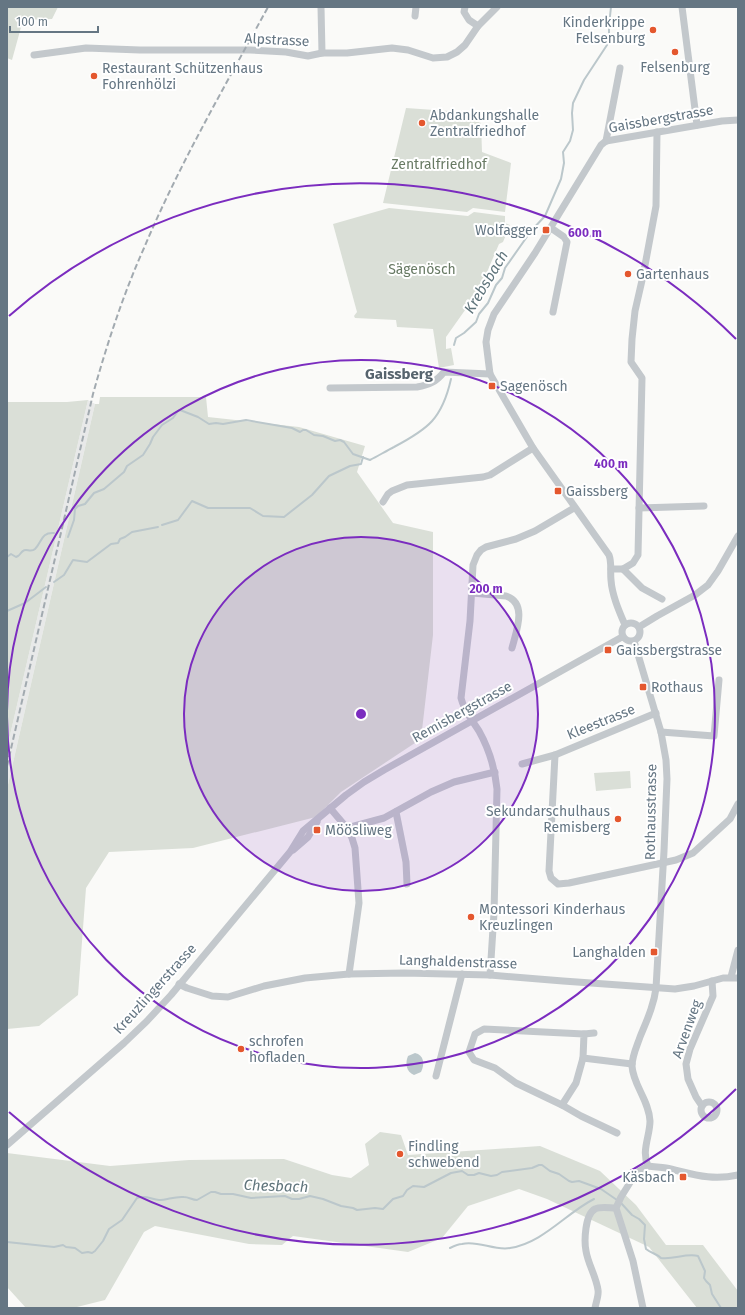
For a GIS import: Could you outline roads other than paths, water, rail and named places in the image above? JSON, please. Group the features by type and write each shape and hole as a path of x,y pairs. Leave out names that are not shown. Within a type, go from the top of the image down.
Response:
{"street":[{"path":"321,7 320,20 322,53"},
{"path":"416,7 416,16"},
{"path":"465,7 464,12 469,20 478,26"},
{"name":"Alpstrasse","path":"34,55 86,48 127,50 250,50 286,52 308,56 322,53 347,53 397,48 433,58 447,57 457,52 465,45 478,26 497,7"},
{"path":"682,7 697,126"},
{"path":"606,141 620,68"},
{"name":"Gaissbergstrasse","path":"625,625 619,611 611,583 611,569 608,555 533,448 490,374 486,342 488,330 494,314 535,254 601,145 606,141 738,120"},
{"path":"611,569 623,569 633,563 638,555 642,378 631,362 635,311 656,206 657,132"},
{"path":"551,228 564,237 567,242 553,312"},
{"path":"330,388 417,387 429,385 438,379 444,372 490,374"},
{"path":"383,502 392,491 407,485 490,475 533,448"},
{"path":"639,508 704,506"},
{"path":"490,975 494,913 497,789 495,772 480,733 462,706 461,698 472,593 473,565 477,555 486,547 516,539 535,531 574,508"},
{"path":"639,628 657,616 695,595 708,585 718,571 738,536"},
{"path":"623,569 642,588 662,599"},
{"path":"472,593 506,596 510,597 515,602 519,609 519,619 512,648"},
{"path":"631,623 637,625 639,628 640,635 634,641 628,641 622,636 622,630 625,625 631,623"},
{"name":"Remisbergstrasse","path":"290,852 303,831 364,782 622,636"},
{"name":"Rothausstrasse","path":"632,1064 634,1053 654,1000 656,988 667,779 666,760 661,732 634,641"},
{"path":"661,732 714,736 719,680"},
{"name":"Kleestrasse","path":"522,764 555,754 656,713"},
{"name":"Kleestrasse","path":"555,754 549,871 554,881 558,884 569,883 663,862"},
{"path":"347,828 374,822 396,812 431,792 454,782 495,772"},
{"path":"663,862 676,860 693,853 730,819 738,804"},
{"path":"330,808 347,828 355,848 360,903 349,974"},
{"path":"396,812 406,862 407,884"},
{"name":"Kreuzlingerstrasse","path":"7,1145 124,1044 147,1021 180,984 290,852"},
{"path":"735,978 738,950"},
{"name":"Langhaldenstrasse","path":"180,984 187,988 212,996 228,997 264,986 305,978 349,974 404,973 490,975 656,988 684,988 712,981 735,978"},
{"path":"436,1076 462,974"},
{"name":"Arvenweg","path":"702,1106 688,1079 686,1064 690,1049 713,996 712,981"},
{"path":"594,1034 484,1029 475,1034 469,1052 474,1060 495,1068 516,1083 617,1133"},
{"path":"562,1105 576,1083 583,1058 584,1034"},
{"path":"583,1058 632,1064 635,1078 649,1113 650,1129 644,1158 648,1166"},
{"path":"595,1308 598,1291 595,1275 586,1250 588,1217 595,1209 618,1203 636,1173 648,1166 660,1167 708,1178 725,1178 738,1175"},
{"path":"618,1203 643,1308"}],"waterway":[{"name":"Krebsbach","path":"454,345 456,338 476,322 479,314 488,303 496,285 502,278 505,268 531,231 545,216 561,179 564,163 563,152 570,141 573,130 573,103 584,80 609,42 611,7"},
{"path":"68,537 74,520 75,509 78,506 85,504 94,493 104,489 124,472 127,466 143,455 162,425 173,418 180,410 198,417 209,424 223,424 246,420 292,428 300,432 306,430 314,435 323,436 335,441 340,440 344,442 353,454 370,460 406,441 425,428 432,421 443,404 451,379"},
{"path":"162,525 178,520 192,501 208,508 250,508 263,516 284,517 312,495 329,476 350,466 361,464 363,457"},
{"path":"54,582 64,575 73,560 87,562 111,544 118,543 120,539 132,532 158,527"},
{"path":"7,557 11,554 16,557 19,556 24,550 30,551 35,549 44,536 54,533"},
{"path":"7,611 25,603 46,587"},
{"name":"Chesbach","path":"7,1242 54,1247 63,1245 66,1247 75,1248 82,1253 92,1253 103,1241 109,1229 122,1220 137,1198 140,1197 159,1200 187,1197 197,1200 211,1192 233,1194 251,1198 285,1196 292,1199 299,1199 310,1196 357,1210 375,1208 383,1209 393,1199 403,1196 407,1190 413,1186 424,1187 451,1173 462,1171 468,1175 479,1173 491,1176 502,1172 532,1168 539,1165 542,1165 550,1171 559,1174 569,1181 579,1181 601,1189 617,1200"},
{"path":"450,1248 468,1243 504,1249 522,1245 544,1234 594,1199"},
{"name":"Chesbach","path":"621,1203 632,1215 645,1225 644,1239 646,1249 661,1258 689,1255 698,1256 705,1271 704,1278 710,1285 712,1294 721,1308"}],"railway":[{"path":"7,766 93,394 116,320 136,266 172,186 268,7"}],"place":[{"name":"Kinderkrippe Felsenburg","path":"653,30"},
{"name":"Felsenburg","path":"675,52"},
{"name":"Restaurant Schützenhaus Fohrenhölzi","path":"94,76"},
{"name":"Abdankungshalle Zentralfriedhof","path":"422,123"},
{"name":"Wolfagger","path":"546,230"},
{"name":"Gartenhaus","path":"628,274"},
{"name":"Sagenösch","path":"492,386"},
{"name":"Gaissberg","path":"558,491"},
{"name":"Gaissbergstrasse","path":"608,650"},
{"name":"Rothaus","path":"643,687"},
{"name":"Sekundarschulhaus Remisberg","path":"618,819"},
{"name":"Möösliweg","path":"317,830"},
{"name":"Montessori Kinderhaus Kreuzlingen","path":"471,917"},
{"name":"Langhalden","path":"654,952"},
{"name":"schrofen hofladen","path":"241,1049"},
{"name":"Findling schwebend","path":"400,1154"},
{"name":"Käsbach","path":"683,1177"}],"district":[{"name":"Gaissberg","path":"399,374"}],"park label":[{"name":"Zentralfriedhof","path":"439,164"},
{"name":"Sägenösch","path":"422,269"}]}
